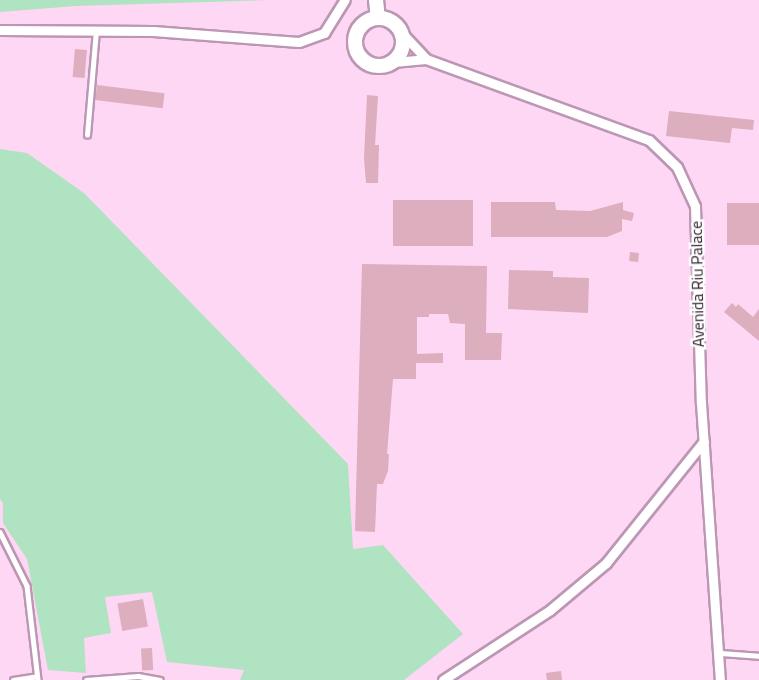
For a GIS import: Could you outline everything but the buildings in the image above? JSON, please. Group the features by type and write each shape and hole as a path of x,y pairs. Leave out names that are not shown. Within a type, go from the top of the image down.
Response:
{"street":[{"path":"0,30 153,31 299,42 324,33 345,0"},
{"path":"376,0 378,18"},
{"path":"378,18 392,21 402,33 402,49 393,62 386,65 370,64 358,54 355,38 363,24 378,18"},
{"name":"Avenida Riu Palace","path":"402,33 426,59"},
{"name":"Avenida Riu Palace","path":"393,62 426,59 649,140 677,167 695,206 704,441 720,653 720,680"},
{"path":"443,680 464,669 550,610 606,563 704,441"},
{"path":"464,669 464,680"}],"lane":[{"path":"87,135 96,31"},
{"path":"0,532 27,586 37,678 13,680"},
{"path":"720,653 759,656"},
{"path":"86,680 138,676 160,680"}],"green space":[{"path":"0,0 268,0 76,6 0,12"},
{"path":"0,149 27,153 84,193 348,464 353,549 383,545 463,634 404,680 240,680 244,670 167,662 152,592 105,597 111,633 84,638 86,673 48,670 27,559 3,523 3,503 0,499"}]}
